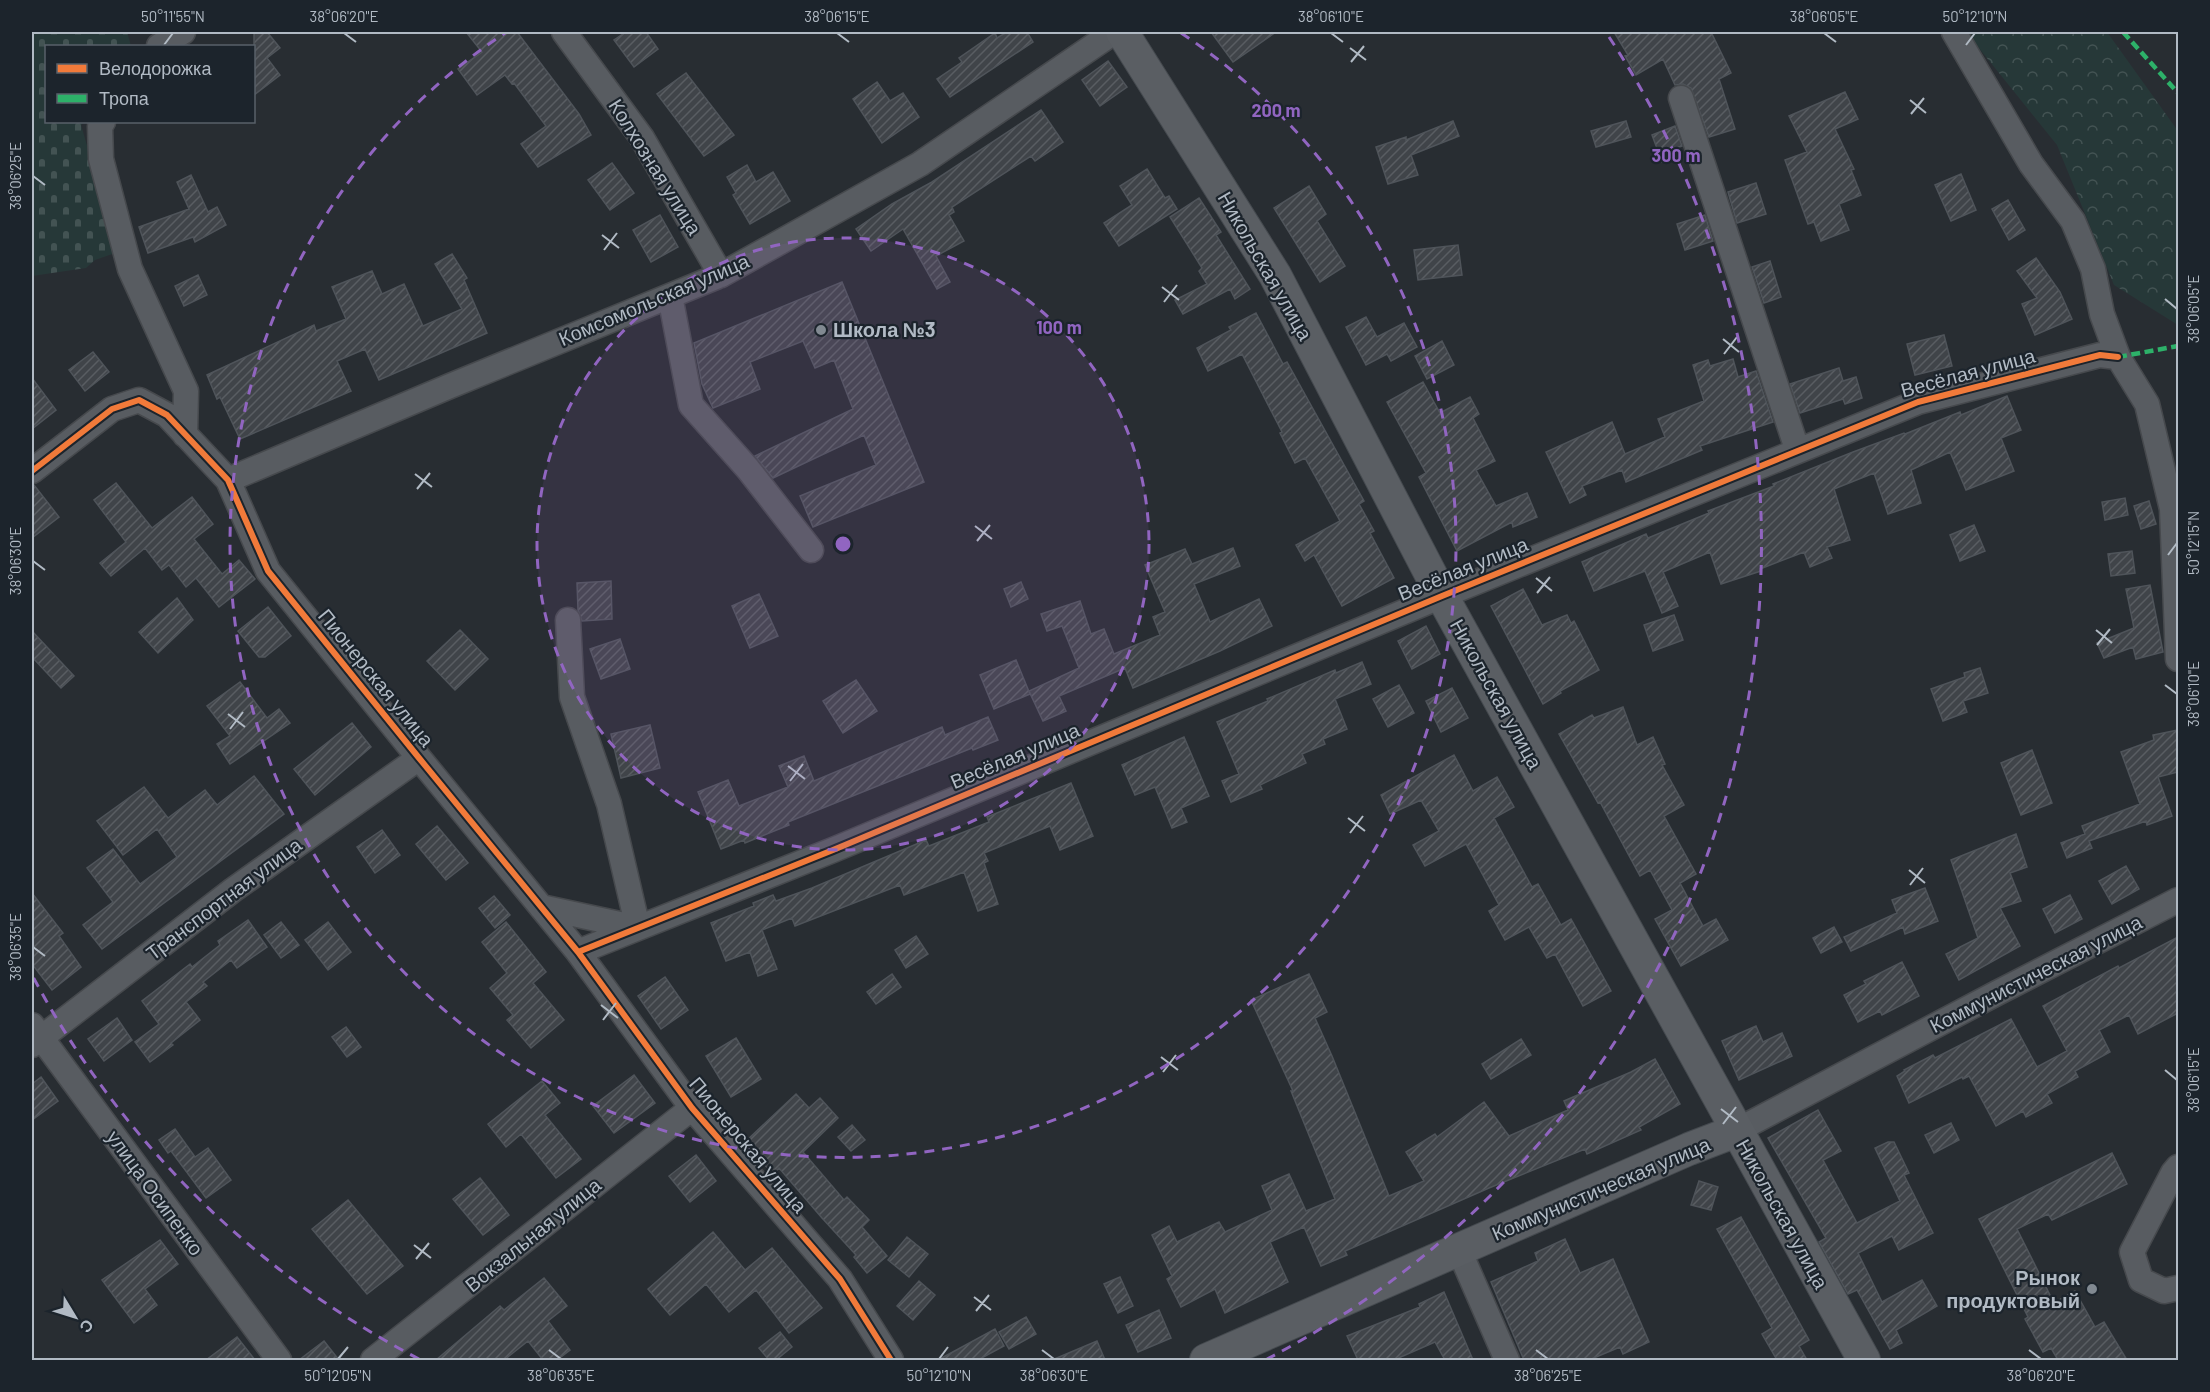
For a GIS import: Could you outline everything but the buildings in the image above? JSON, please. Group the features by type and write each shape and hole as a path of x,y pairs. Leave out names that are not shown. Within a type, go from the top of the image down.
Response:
{"main road":[{"name":"Никольская улица","path":"1122,32 1275,275 1442,596 1864,1360"},
{"name":"Коммунистическая улица","path":"1206,1360 1689,1149 1736,1131"}],"street":[{"path":"161,45 183,32"},
{"name":"Колхозная улица","path":"564,32 642,138 721,275"},
{"name":"Комсомольская улица","path":"228,480 721,275 920,164 1114,32"},
{"path":"1954,32 2031,164 2073,221 2093,269 2102,314 2118,357 2146,404 2172,509 2178,659"},
{"path":"1681,98 1797,449"},
{"path":"102,123 100,126 101,159 130,269 186,391 185,435"},
{"path":"670,296 691,405 748,469 812,550"},
{"name":"Весёлая улица","path":"638,928 833,850 1797,449 1918,402 2100,355 2118,357"},
{"name":"Пионерская улица","path":"32,471 112,409 139,400 166,415 228,480 268,571 578,952 692,1107 840,1279 891,1360"},
{"path":"568,620 572,697 609,804 638,928"},
{"name":"Транспортная улица","path":"35,1036 232,890 419,758"},
{"name":"Коммунистическая улица","path":"1736,1131 2178,900"},
{"path":"541,907 638,928"},
{"path":"578,952 638,928"},
{"name":"улица Осипенко","path":"35,1036 279,1360"},
{"name":"Вокзальная улица","path":"373,1360 692,1107"},
{"path":"2178,1167 2132,1252 2141,1280 2164,1291 2178,1288"},
{"path":"1459,1250 1507,1360"}],"green space":[{"path":"32,32 127,32 131,45 45,45 45,123 83,123 81,125 118,252 95,260 86,268 32,276"},
{"path":"1966,32 2107,32 2178,131 2178,325 2114,285 2057,145"}],"marked path":[{"path":"2123,32 2178,93"},
{"path":"2118,357 2178,346"}],"cycle path":[{"path":"578,952 833,850 1442,596 1918,402 2100,355 2118,357"},
{"path":"32,471 112,409 139,400 167,415 228,480 268,571 578,952 692,1108 840,1279 891,1360"}],"place":[{"name":"Школа №3","path":"821,330"},
{"name":"Рынок продуктовый","path":"2092,1289"}]}
